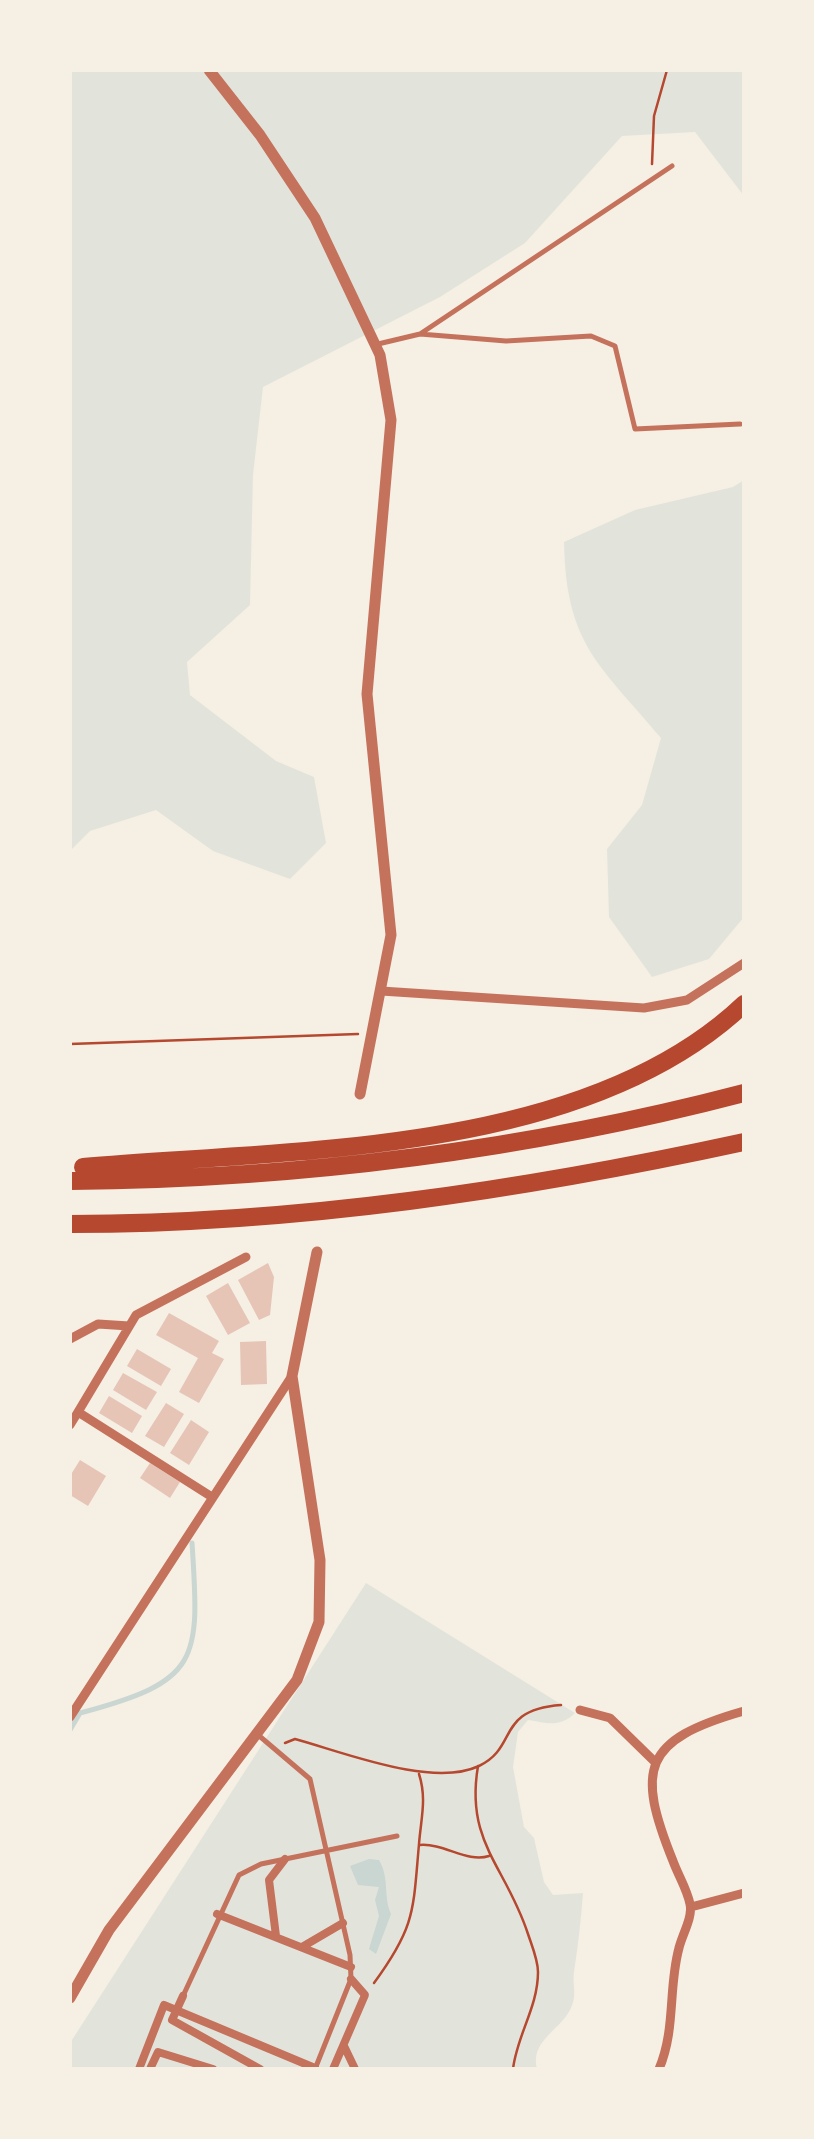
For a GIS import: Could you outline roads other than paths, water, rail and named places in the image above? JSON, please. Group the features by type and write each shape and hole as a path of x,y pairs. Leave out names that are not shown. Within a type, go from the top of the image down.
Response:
{"highway":[{"path":"74,1172 391,1140 532,1116 570,1105 645,1071 744,1004"},
{"path":"74,1172 292,1169 500,1144 652,1118 744,1093"},
{"path":"70,1224 345,1208 574,1176 744,1146"}],"street":[{"path":"209,70 260,135 315,218 375,345 391,420 367,694 373,788 389,890 391,935 360,1094"},
{"path":"381,991 644,1008 686,1000 744,963"},
{"path":"70,1998 108,1930 297,1680 319,1622 320,1560 292,1376 317,1252"},
{"path":"70,1425 136,1315 246,1257"},
{"path":"70,1339 98,1324 129,1326"},
{"path":"70,1717 292,1376"},
{"path":"78,1412 212,1497"},
{"path":"580,1710 610,1718 655,1762"},
{"path":"659,2069 670,2034 677,1953 691,1907 649,1794 655,1762 680,1739 744,1711"},
{"path":"276,1936 270,1880 285,1859"},
{"path":"691,1907 744,1893"},
{"path":"218,1914 351,1966"},
{"path":"302,1947 343,1923"},
{"path":"333,2069 366,1995 352,1979"},
{"path":"183,1996 172,2020 260,2069"},
{"path":"138,2069 164,2005 315,2069"},
{"path":"344,2046 355,2069"},
{"path":"150,2069 158,2052 213,2069"}],"lane":[{"path":"420,334 672,166"},
{"path":"375,345 420,334 506,341 592,336 615,346 635,428 740,424"},
{"path":"256,1733 310,1779 351,1966 352,1979 315,2069"},
{"path":"183,1996 239,1875 250,1867 397,1836"}],"waterway":[{"path":"70,1730 80,1713 149,1690 170,1677 184,1661 192,1641 195,1615 192,1543"}]}
